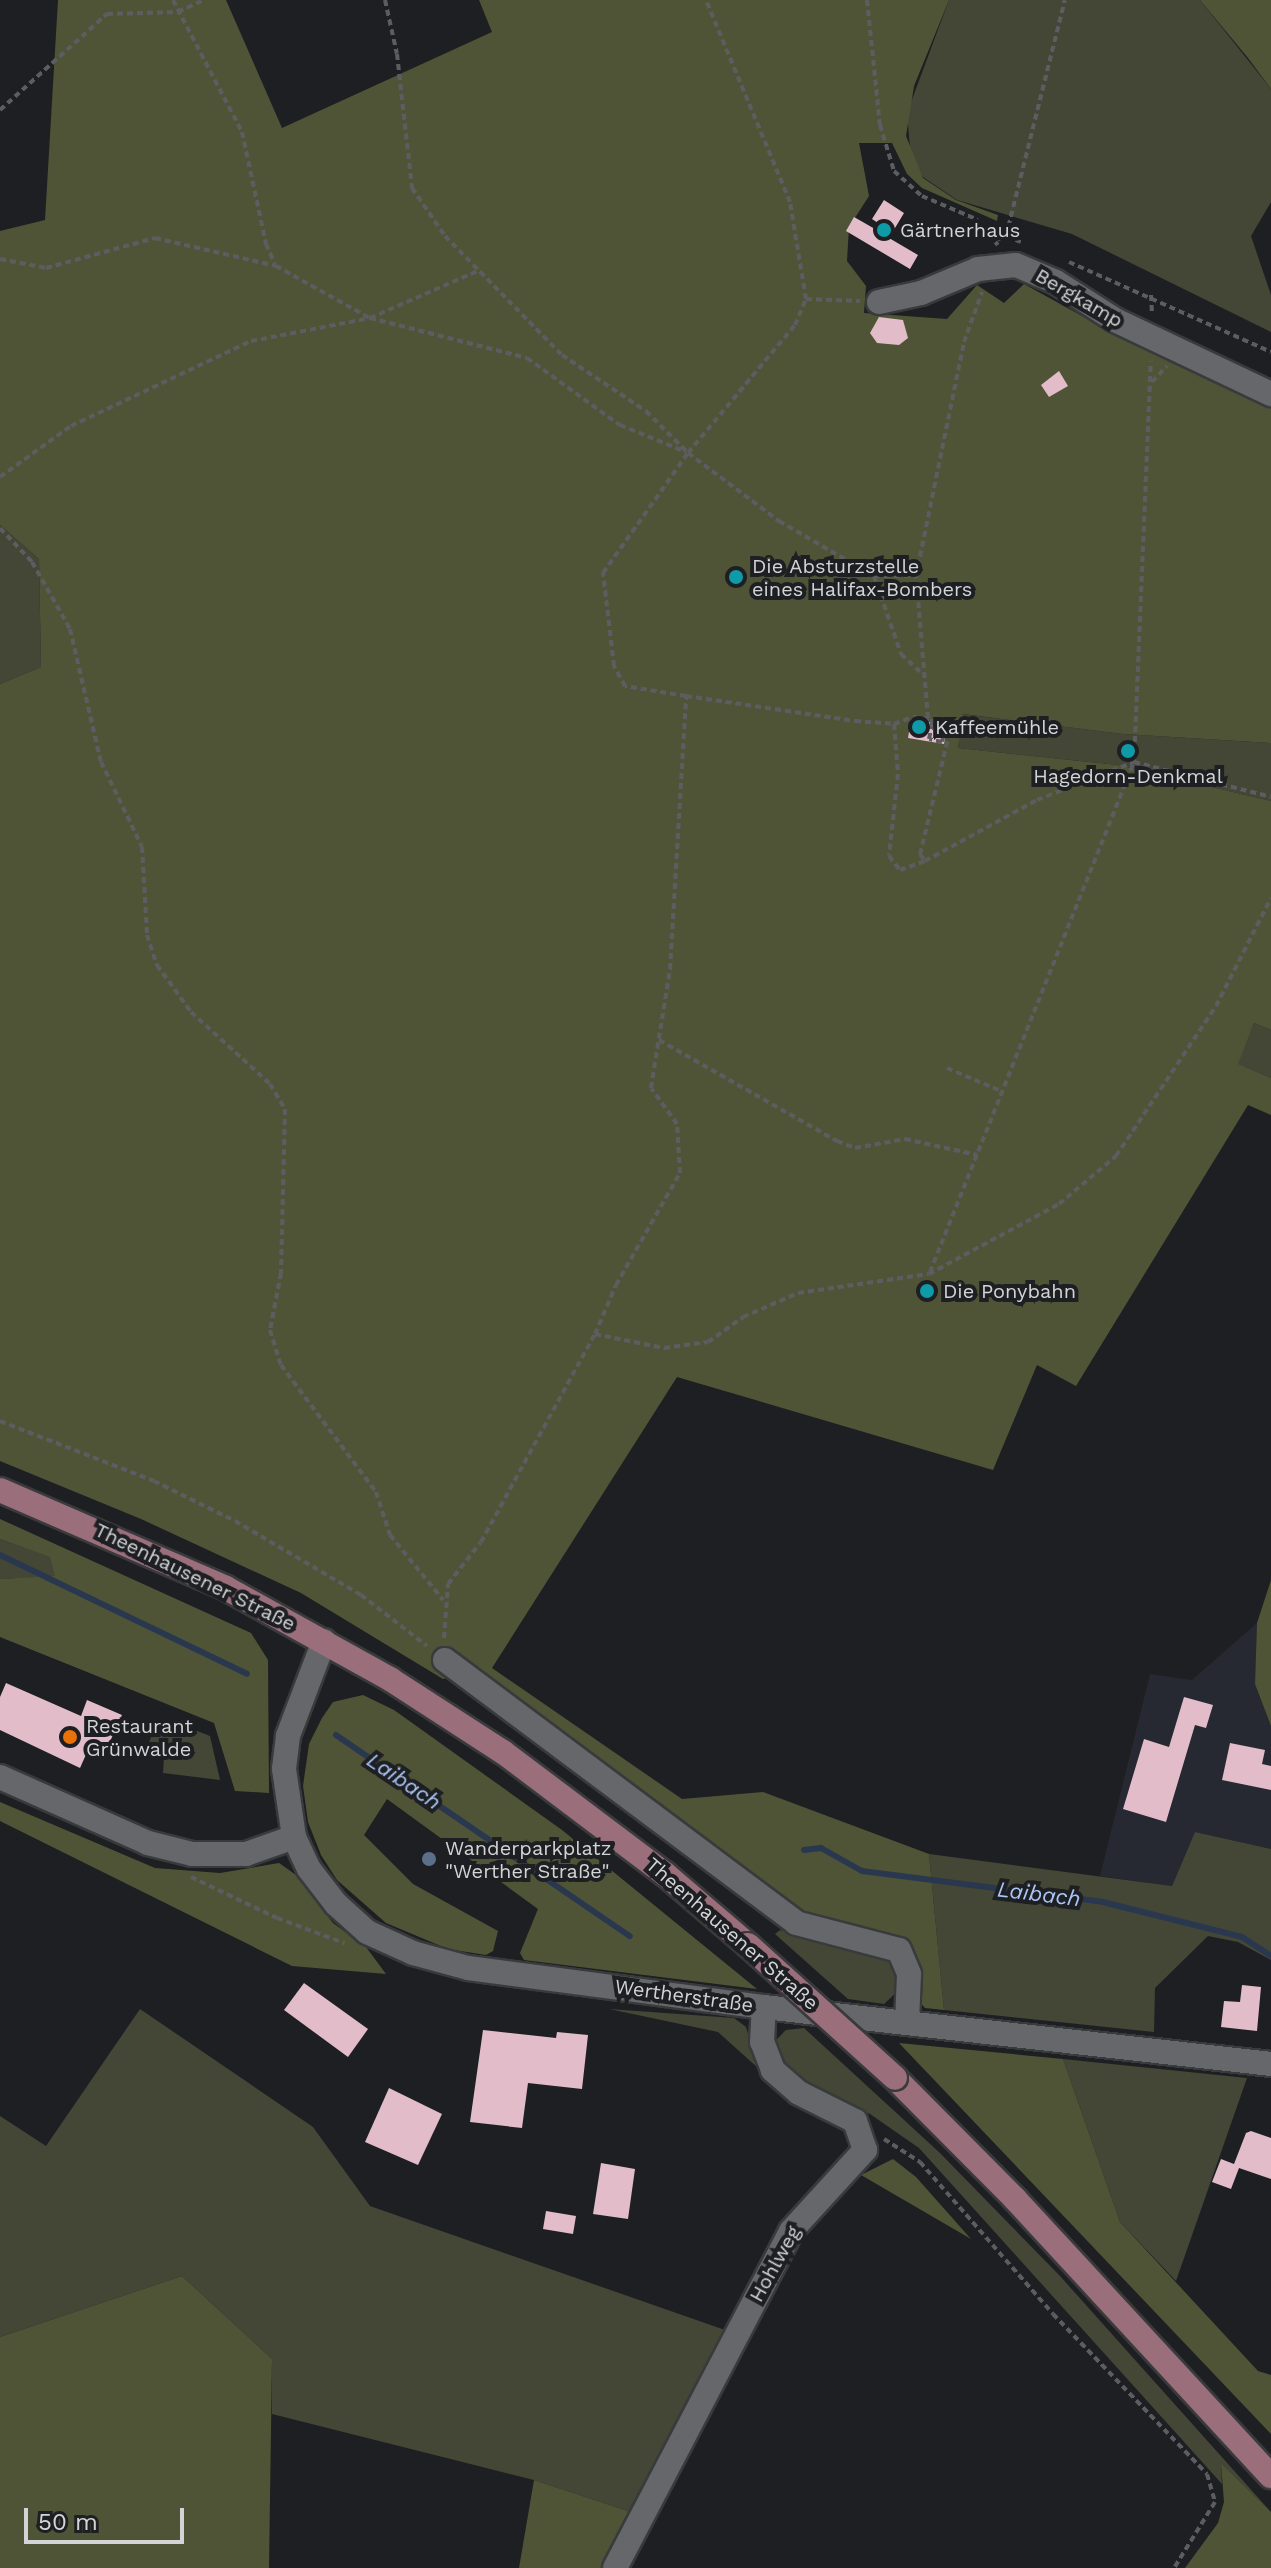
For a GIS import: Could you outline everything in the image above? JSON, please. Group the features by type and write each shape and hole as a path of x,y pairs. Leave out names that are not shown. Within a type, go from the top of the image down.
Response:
{"main road":[{"name":"Theenhausener Straße","path":"0,1490 226,1588 324,1641 503,1752 665,1874 895,2078 1015,2199 1271,2476"}],"street":[{"name":"Bergkamp","path":"879,302 921,293 989,267 1030,269 1152,339 1271,394"},
{"name":"Wertherstraße","path":"324,1641 288,1736 284,1769 294,1837 309,1869 336,1904 367,1932 413,1953 468,1968 764,2007 1271,2064"},
{"path":"445,1660 796,1923 899,1950 909,1974 907,2021"},
{"path":"0,1777 148,1843 192,1854 246,1854 294,1837"},
{"path":"764,2007 762,2042 773,2070 799,2093 855,2121 864,2139"},
{"name":"Hohlweg","path":"615,2568 791,2231 808,2207 861,2160 864,2139"}],"path":[{"path":"173,0 242,132 266,244 276,266"},
{"path":"0,110 107,14 178,12 204,0"},
{"path":"385,0 397,54 412,188 445,236 562,355 646,411 688,453 779,521 874,576 916,576"},
{"path":"706,0 790,202 806,299 785,338 688,453 603,573 614,666 625,686 894,724 913,717 952,722 920,854 925,861"},
{"path":"867,0 880,125 894,171 922,196 976,219 997,240 1006,236 1035,248"},
{"path":"1006,236 1065,0"},
{"path":"0,259 46,268 155,238 276,266 370,318 527,358 620,425 688,453"},
{"path":"1064,260 1271,352"},
{"path":"931,721 945,727 942,742 929,739 931,721 920,673 916,576 964,342 989,267"},
{"path":"0,477 71,426 251,341 370,318 480,270"},
{"path":"806,299 879,302"},
{"path":"929,1274 1134,762 1152,339"},
{"path":"0,528 32,562 70,629 101,762 142,847 147,935 157,965 191,1012 270,1084 285,1109 281,1273 270,1330 281,1365 376,1492 390,1535 443,1600"},
{"path":"874,576 901,654 920,673"},
{"path":"445,1660 443,1600 448,1584 481,1542 595,1334 616,1285 680,1173 677,1124 651,1088 677,888 686,696"},
{"path":"894,724 898,774 889,856 900,870 925,861 1037,800 1134,762 1271,797"},
{"path":"595,1334 630,1344 664,1348 708,1342 743,1317 798,1293 929,1274 1059,1204 1116,1156 1216,1006 1271,898"},
{"path":"659,1040 837,1141 855,1148 905,1139 977,1155"},
{"path":"947,1068 1003,1092"},
{"path":"0,1421 154,1481 235,1521 361,1595 445,1660"},
{"path":"179,1872 277,1918 355,1947"},
{"path":"864,2139 885,2139 920,2162 1053,2314 1207,2474 1215,2502 1174,2568"}],"shaded area":[{"path":"1257,1623 1255,1684 1271,1726 1271,1849 1195,1832 1172,1886 1100,1876 1150,1674 1192,1680"}],"green space":[{"path":"58,0 226,0 282,128 492,32 479,0 949,0 914,86 906,136 923,178 956,200 998,215 997,221 922,188 907,174 892,143 859,143 869,196 849,227 847,261 866,286 864,313 947,319 977,285 1004,303 1024,284 1111,332 1271,406 1271,743 1123,734 963,714 958,748 1118,765 1271,801 1271,1030 1254,1023 1238,1064 1271,1078 1271,1115 1248,1105 1076,1386 1037,1365 993,1470 677,1377 492,1668 682,1799 763,1792 929,1854 944,2010 925,2008 918,2000 916,1971 793,1911 479,1671 443,1679 301,1593 141,1519 0,1461 0,684 41,667 39,559 0,525 0,231 45,220"},
{"path":"949,0 1200,0 1271,89 1271,202 1251,236 1271,295 1271,332 1072,234 957,200 923,177 911,159 907,113"},
{"path":"1200,0 1271,0 1271,89 1248,58"},
{"path":"0,525 39,559 41,667 0,684"},
{"path":"962,714 1123,734 1271,743 1271,801 1118,765 958,748"},
{"path":"1254,1023 1271,1030 1271,1078 1237,1064"},
{"path":"0,1519 251,1633 268,1660 269,1793 235,1791 214,1723 0,1637 0,1579 55,1576 50,1557 0,1539"},
{"path":"0,1539 51,1557 56,1577 0,1579"},
{"path":"1271,1580 1271,1726 1255,1684 1257,1623"},
{"path":"363,1695 394,1710 562,1830 757,1989 524,1960 520,1953 538,1909 387,1799 364,1835 413,1884 498,1931 493,1951 486,1955 448,1949 386,1923 337,1880 321,1855 308,1822 303,1786 309,1744 322,1718 333,1702"},
{"path":"177,1723 210,1736 220,1780 163,1773 164,1756 146,1750 155,1727"},
{"path":"0,1802 155,1868 220,1873 279,1863 296,1875 333,1923 366,1947 386,1974 292,1966 0,1821"},
{"path":"1195,1832 1271,1849 1271,1960 1238,1942 1208,1936 1155,1988 1154,2032 944,2010 929,1854 1172,1886"},
{"path":"780,1930 825,1944 867,1948 896,1961 899,1990 884,2004 848,1999 775,1934"},
{"path":"140,2009 313,2127 370,2206 725,2330 634,2513 534,2480 272,2414 272,2359 182,2276 0,2337 0,2116 46,2146"},
{"path":"609,2009 734,2018 746,2027 758,2068 718,2032"},
{"path":"804,2028 940,2153 1060,2276 1271,2512 1221,2463 1222,2484 919,2148 870,2114 788,2078 773,2043 786,2030"},
{"path":"899,2043 1063,2059 1120,2222 1258,2371 1271,2375 1271,2434"},
{"path":"1063,2059 1247,2078 1176,2281 1120,2222"},
{"path":"893,2159 916,2177 971,2239 861,2175"},
{"path":"182,2276 272,2359 269,2568 0,2568 0,2337"},
{"path":"1221,2463 1271,2512 1271,2568 1185,2568 1218,2523 1224,2502"},
{"path":"534,2480 634,2513 603,2568 519,2568"}],"building":[{"name":"Gärtnerhaus","path":"884,200 904,213 889,238 918,255 910,269 846,231 854,217 875,229 878,223 872,219"},
{"path":"879,317 903,320 908,338 899,345 877,343 870,333"},
{"path":"1059,371 1068,386 1049,397 1041,385"},
{"path":"911,719 947,725 944,744 908,738"},
{"path":"6,1683 81,1716 87,1700 122,1715 103,1757 88,1750 80,1768 0,1730 0,1697"},
{"path":"1184,1697 1213,1705 1206,1728 1195,1725 1166,1822 1123,1809 1144,1739 1169,1747"},
{"path":"1230,1743 1265,1750 1262,1764 1271,1766 1271,1790 1222,1780"},
{"path":"304,1983 368,2029 348,2057 284,2010"},
{"path":"1242,1985 1261,1987 1257,2031 1221,2027 1224,2001 1240,2002"},
{"path":"483,2030 556,2038 557,2032 588,2035 582,2089 528,2083 522,2128 470,2122"},
{"path":"389,2088 442,2114 418,2165 365,2142"},
{"path":"1251,2131 1271,2138 1271,2179 1239,2168 1231,2189 1212,2182 1221,2159 1234,2164 1246,2133"},
{"path":"601,2163 635,2169 628,2219 593,2214"},
{"path":"546,2211 576,2216 573,2234 543,2229"}],"waterway":[{"name":"Laibach","path":"0,1555 247,1674"},
{"name":"Laibach","path":"336,1735 630,1936"},
{"name":"Laibach","path":"804,1850 821,1848 862,1871 1103,1902 1242,1937 1271,1956"}],"place":[{"name":"Gärtnerhaus","path":"884,230"},
{"name":"Die Absturzstelle eines Halifax-Bombers","path":"736,577"},
{"name":"Kaffeemühle","path":"919,727"},
{"name":"Hagedorn-Denkmal","path":"1128,751"},
{"name":"Die Ponybahn","path":"927,1291"},
{"name":"Restaurant Grünwalde","path":"70,1737"},
{"name":"Wanderparkplatz \"Werther Straße\"","path":"429,1859"}]}
